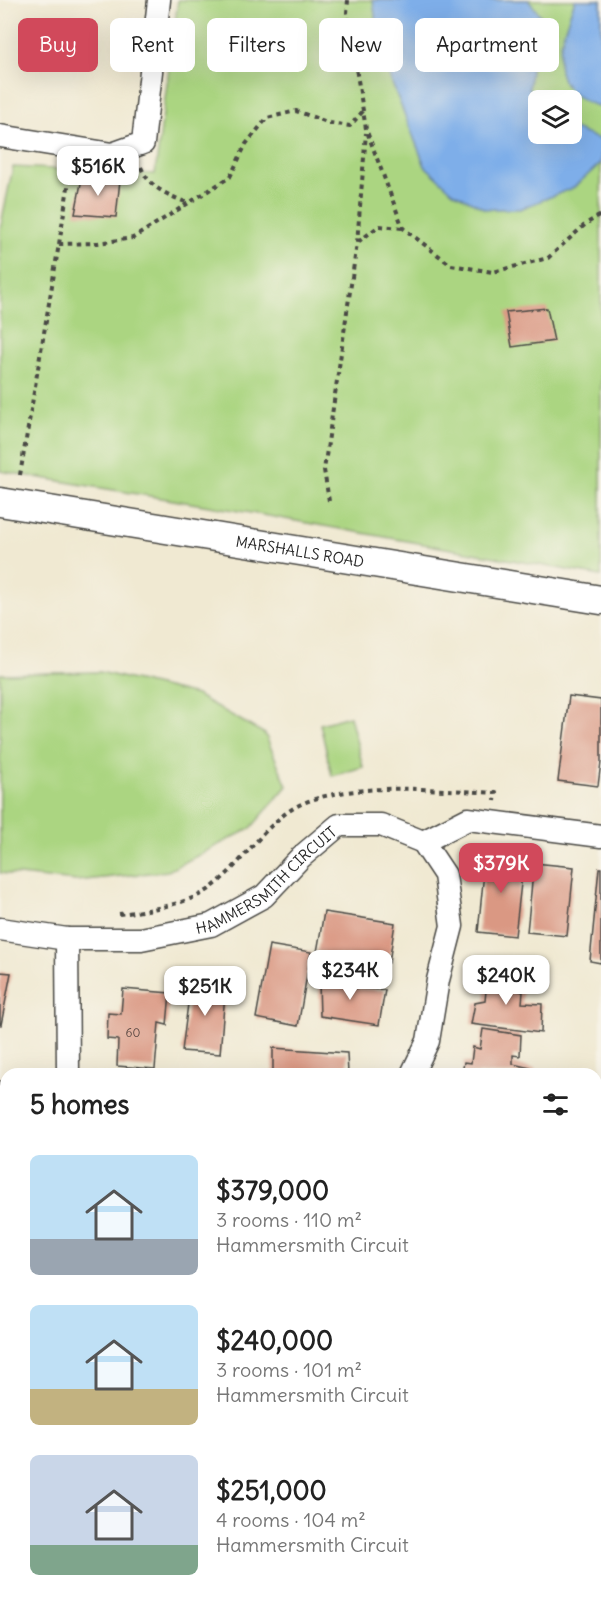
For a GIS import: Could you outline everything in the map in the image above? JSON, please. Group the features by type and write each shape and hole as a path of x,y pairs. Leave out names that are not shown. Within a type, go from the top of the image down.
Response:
{"street":[{"path":"0,136 112,154 143,144 159,0"},
{"name":"MARSHALLS ROAD","path":"0,502 601,600"},
{"path":"415,1068 428,1041 438,980 452,926 445,875 423,842 468,819 601,836"},
{"name":"HAMMERSMITH CIRCUIT","path":"0,929 67,939 141,939 211,925 264,896 301,857 339,825 381,825 423,842"},
{"path":"67,939 68,1068"}],"path":[{"path":"348,0 347,13 366,129 403,228 451,265 493,272 548,258 587,223 601,215"},
{"path":"59,244 98,243 133,238 230,177 246,144 267,117 296,111 330,123 351,126 363,111"},
{"path":"329,501 324,470 357,243 366,129"},
{"path":"135,146 145,178 163,194 188,203"},
{"path":"20,475 74,148"},
{"path":"357,243 379,226 403,228"},
{"path":"116,915 158,909 210,889 289,811 324,796 404,787 496,793 494,823"}],"green space":[{"path":"178,0 601,0 601,576 263,515 0,471 0,229 13,167 155,174 168,72 195,72 195,18 176,18"},
{"path":"100,672 196,695 265,734 287,786 251,828 168,871 76,881 0,873 0,674"},
{"path":"350,716 363,767 332,776 320,724"}],"water":[{"path":"373,0 528,0 541,18 415,18 415,72 531,72 530,90 528,90 528,144 582,144 582,132 601,140 601,163 573,188 520,209 485,209 453,192 425,166 388,72 403,72 403,18 375,18"},
{"path":"575,0 601,0 601,107 582,100 582,90 569,90 562,78 559,64 564,33"}],"building":[{"path":"82,178 120,180 116,217 75,214"},
{"path":"547,308 554,341 512,347 506,312"},
{"path":"569,696 601,700 601,762 598,786 558,781"},
{"path":"486,852 524,857 515,936 478,932"},
{"path":"534,863 574,867 567,936 527,932"},
{"path":"599,868 601,868 601,963 590,961"},
{"path":"324,912 395,923 389,963 317,952"},
{"path":"269,945 311,952 298,1026 256,1018"},
{"path":"488,970 512,973 513,989 523,992 522,1003 542,1004 541,1033 471,1024 475,1003 485,1001"},
{"path":"0,972 11,973 1,1025 0,1025"},
{"path":"338,973 354,973 354,988 385,990 379,1025 320,1016 319,982 334,985"},
{"path":"191,980 226,981 220,1054 182,1051"},
{"path":"123,989 170,993 167,1025 159,1023 155,1068 117,1066 118,1040 107,1039 108,1013 121,1014"},
{"path":"483,1029 521,1035 520,1056 513,1055 513,1064 531,1068 463,1068 464,1062 471,1063 473,1047 480,1049"},
{"path":"273,1048 347,1053 348,1068 273,1068"}]}
